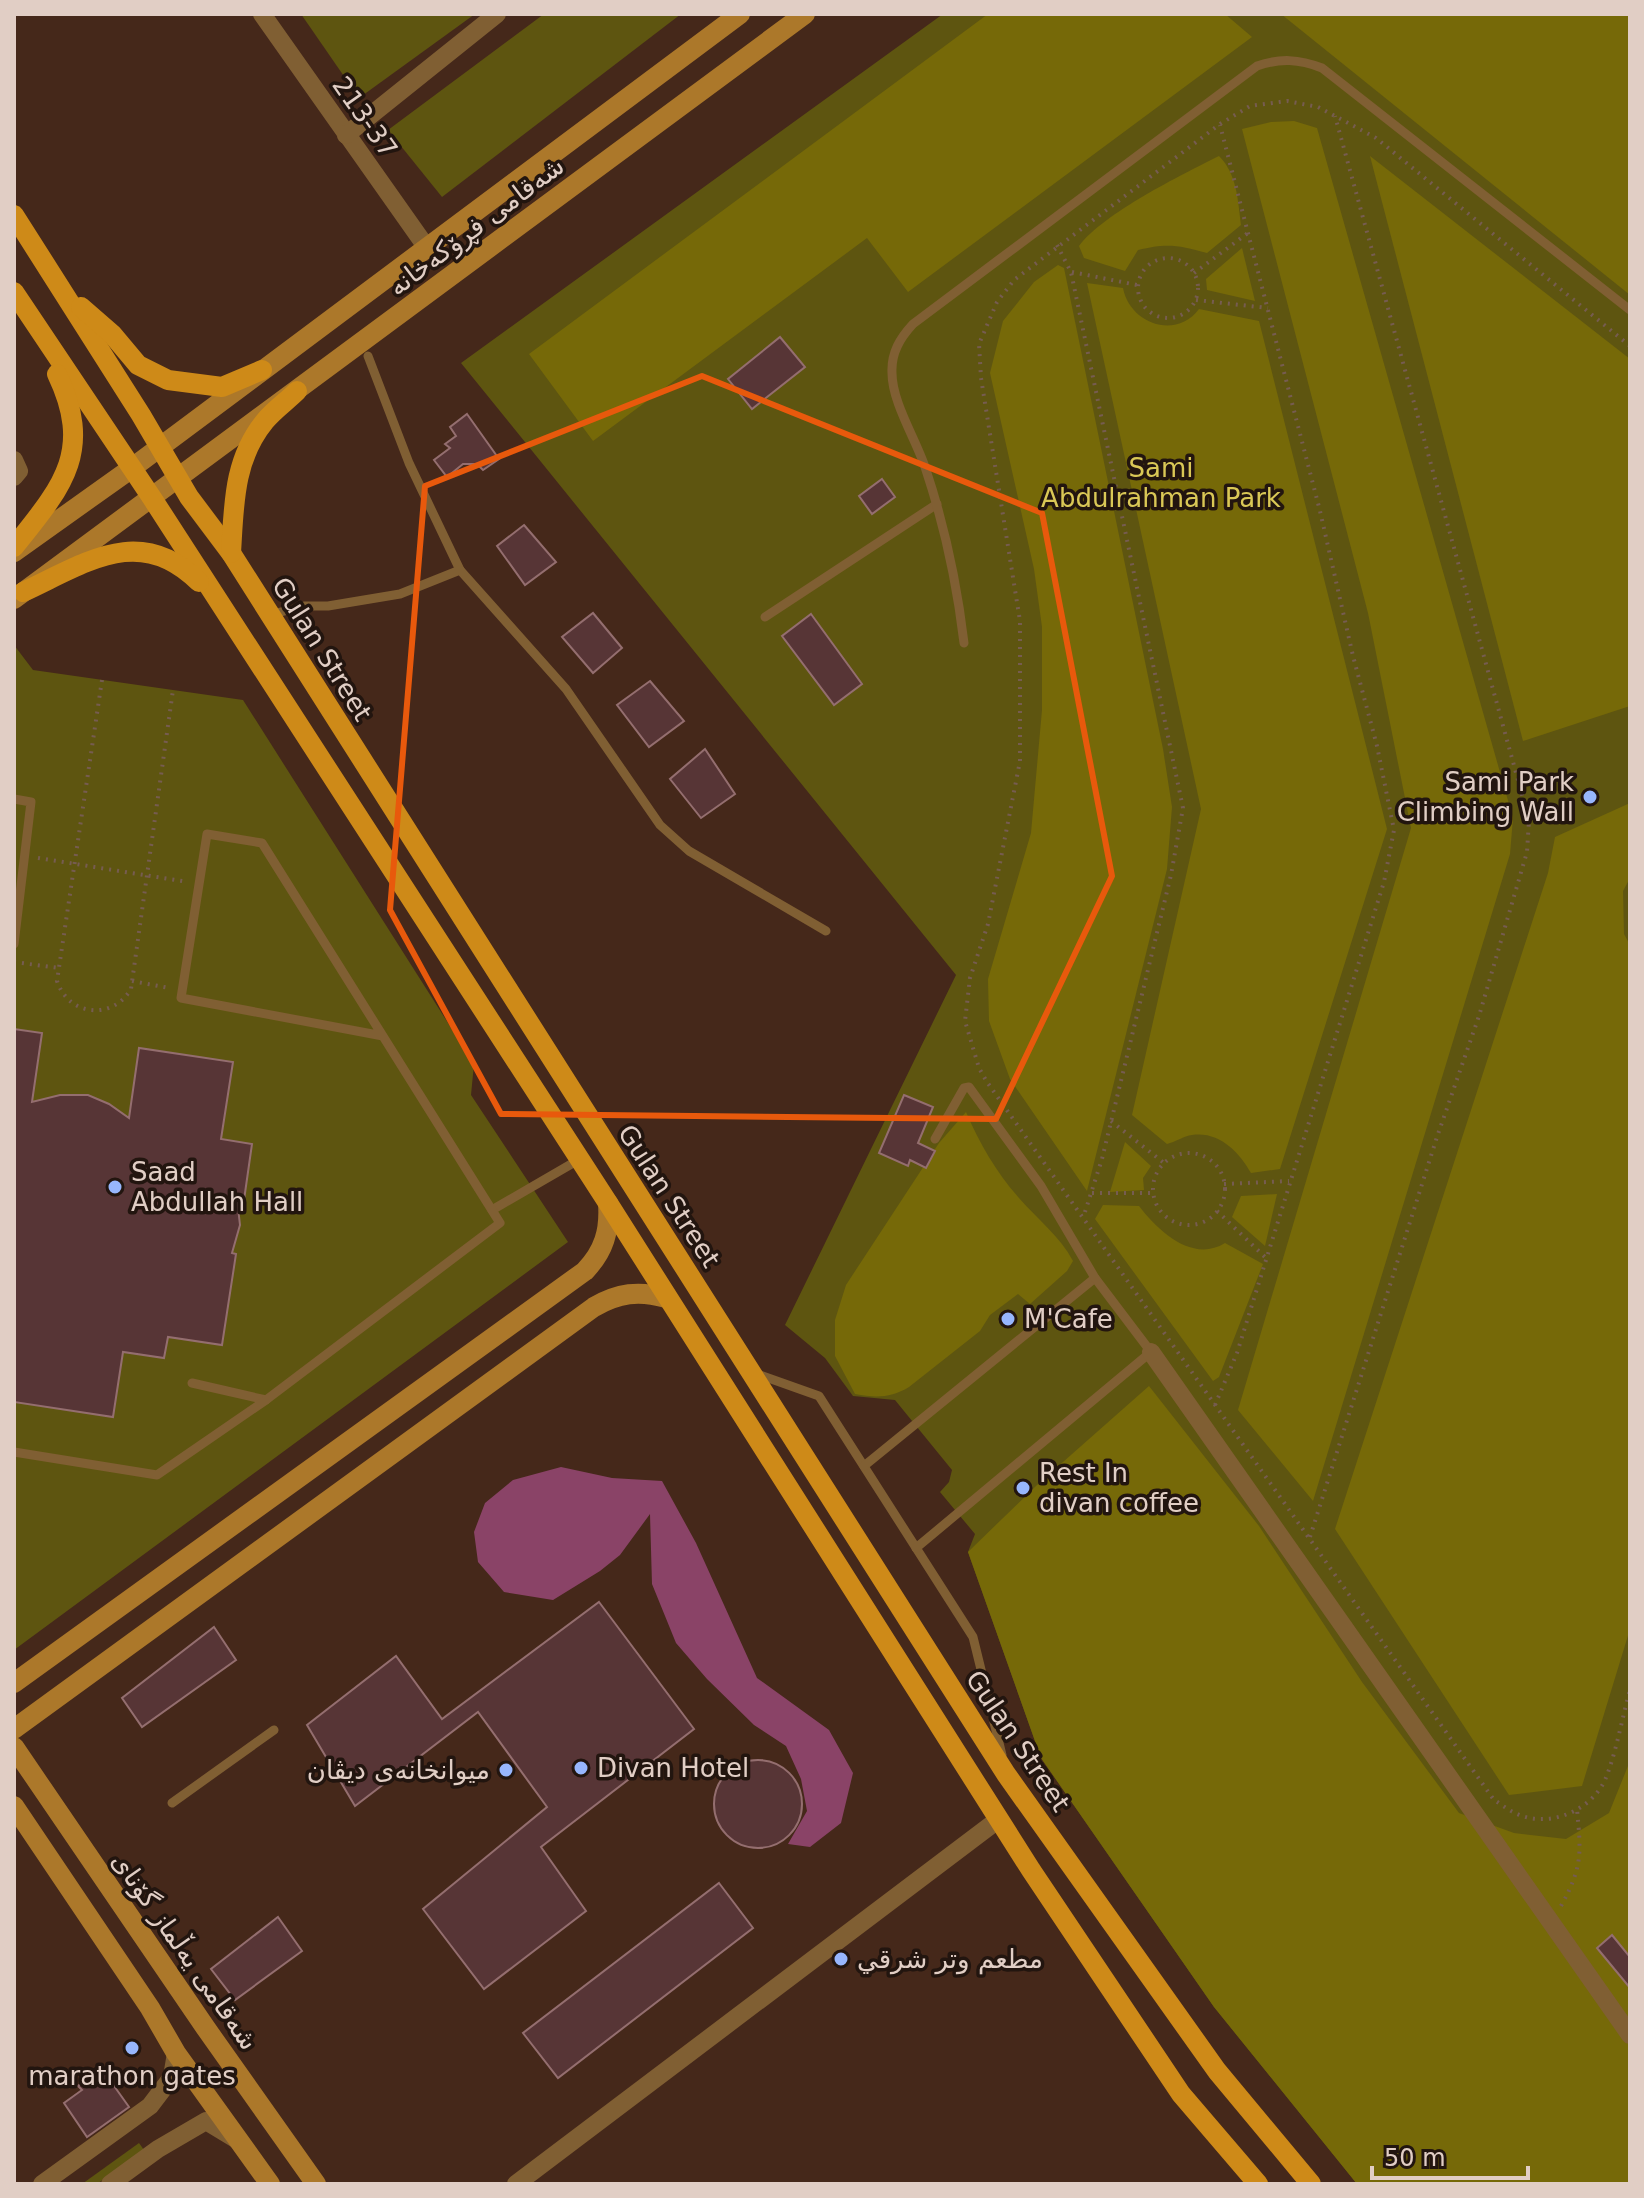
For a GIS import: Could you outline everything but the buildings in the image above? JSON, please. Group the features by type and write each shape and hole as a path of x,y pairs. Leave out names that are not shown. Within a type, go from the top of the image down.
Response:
{"main road":[{"name":"Gulan Street","path":"14,215 141,415 178,480 231,553 1006,1774 1217,2071 1311,2184"},
{"path":"14,292 152,498 580,1159 999,1819 1181,2094 1258,2184"},
{"path":"63,292 112,334 138,365 168,380 222,387 262,370"},
{"path":"14,550 56,495 72,458 74,434 69,398 32,320"},
{"path":"231,553 234,494 241,464 265,421 297,391"},
{"path":"19,596 93,559 132,550 160,555 185,569 219,602"},
{"path":"841,1570 867,1554"}],"street":[{"name":"213-37","path":"262,14 427,248"},
{"path":"346,135 497,14"},
{"name":"شەقامی فڕۆکەخانە","path":"14,550 132,468 740,14"},
{"name":"شەقامی فڕۆکەخانە","path":"19,596 805,14"},
{"path":"14,460 19,471 14,477"},
{"path":"14,1683 573,1280 595,1260 603,1247 608,1233 608,1203"},
{"path":"573,1280 589,1278 596,1284 599,1300 594,1307"},
{"path":"14,1729 594,1307 632,1293 652,1293 666,1298"},
{"path":"1151,1352 1630,2035"},
{"name":"شەقامی یەڵماز گۆنای","path":"14,1747 316,2184"},
{"path":"14,1806 150,2008 176,2053 270,2184"},
{"path":"516,2184 999,1819"},
{"path":"42,2184 150,2106 172,2077 176,2053"},
{"path":"110,2184 158,2149 206,2121 242,2143"}],"lane":[{"path":"964,643 952,565 937,504 893,385 894,354 913,324 1257,66 1294,60 1308,63 1334,76 1630,310"},
{"path":"368,356 409,463 460,570 566,689 660,825 689,851 826,931"},
{"path":"765,617 937,504"},
{"path":"269,615 304,606 328,606 400,594 460,570"},
{"path":"14,799 31,802 14,944"},
{"path":"14,1452 157,1475 266,1400 500,1223 492,1210 383,1036 262,843 207,834 181,998 383,1036"},
{"path":"916,1548 1151,1352 1095,1278 1041,1186 969,1087 964,1088 955,1100 935,1139"},
{"path":"492,1210 580,1159"},
{"path":"864,1466 1095,1278"},
{"path":"750,1372 819,1396 973,1637 1006,1774"},
{"path":"192,1383 266,1400"},
{"path":"172,1803 274,1730"}],"path":[{"path":"1630,346 1376,138 1318,107 1287,101 1250,106 1220,124 1014,280 997,302 979,344 981,378 1020,621 1020,761 988,924 970,978 965,1021 979,1068 987,1082 1494,1800 1517,1814 1538,1819 1566,1816 1587,1804 1604,1781 1630,1690"},
{"path":"1310,1538 1437,1137 1479,1016 1527,852 1529,820 1335,116"},
{"path":"1215,1405 1237,1353 1384,882 1394,830 1377,746 1220,124"},
{"path":"1194,273 1248,233"},
{"path":"1057,245 1071,272 1183,808 1171,875 1111,1121 1084,1216"},
{"path":"1169,257 1184,262 1194,273 1198,286 1196,300 1185,314 1169,319 1152,315 1140,302 1137,285 1142,270 1154,260 1169,257"},
{"path":"1071,272 1137,285"},
{"path":"1196,300 1268,308"},
{"path":"102,680 57,981 71,1002 83,1010 98,1012 121,1002 131,989 173,690"},
{"path":"24,856 199,884"},
{"path":"14,962 59,968"},
{"path":"132,981 182,991"},
{"path":"1111,1121 1164,1163"},
{"path":"1178,1155 1201,1155 1219,1170 1224,1184 1222,1203 1217,1211 1206,1221 1182,1225 1170,1221 1161,1213 1153,1193 1154,1178 1164,1163 1178,1155"},
{"path":"1224,1184 1290,1181"},
{"path":"1092,1193 1153,1193"},
{"path":"1217,1211 1266,1258"},
{"path":"1552,1922 1571,1888 1581,1855 1577,1809"}],"highlighted area":[{"path":"702,376 1042,513 1112,876 996,1119 501,1114 390,910 425,486"}],"green space":[{"path":"301,14 475,14 359,98"},
{"path":"544,14 681,14 442,197 388,130"},
{"name":"Sami Abdulrahman Park","path":"943,14 1630,14 1630,2184 1357,2184 1214,2007 1041,1758 968,1552 975,1534 940,1492 949,1482 952,1470 895,1400 853,1396 825,1358 785,1325 956,975 461,363"},
{"path":"988,14 1225,14 1252,37 908,292 867,238 593,441 529,354"},
{"path":"1281,14 1630,14 1630,295"},
{"path":"1294,121 1317,128 1513,818 1510,854 1313,1501 1238,1410 1411,828 1368,613 1242,129 1271,122"},
{"path":"1219,156 1233,179 1241,225 1207,253 1172,246 1138,250 1125,271 1084,258 1079,246 1106,221 1144,196"},
{"path":"1370,156 1630,359 1630,706 1523,741"},
{"path":"1242,248 1255,301 1207,290 1206,279"},
{"path":"1058,265 1064,268 1163,749 1172,807 1167,869 1087,1191 1010,1079 989,1021 988,979 1031,833 1042,710 1042,627 1034,569 990,373 1003,321 1034,282"},
{"path":"1087,283 1123,288 1127,301 1135,311 1155,324 1178,324 1199,309 1259,321 1387,829 1280,1169 1251,1173 1234,1151 1211,1136 1192,1135 1167,1144 1132,1115 1201,809"},
{"path":"14,645 33,670 243,700 474,1064 471,1095 568,1242 14,1650"},
{"path":"1630,803 1630,878 1623,891 1624,934 1630,945 1630,1629 1582,1786 1509,1795 1335,1529 1548,873 1555,837"},
{"path":"966,1112 1003,1178 1073,1261 1067,1271 1030,1304 1018,1294 990,1315 980,1331 909,1387 883,1396 855,1394 835,1356 835,1320 846,1285 939,1143"},
{"path":"1125,1142 1151,1166 1143,1178 1144,1190 1110,1192"},
{"path":"1277,1194 1265,1246 1232,1217 1241,1196"},
{"path":"1103,1205 1139,1206 1156,1226 1178,1242 1201,1249 1225,1243 1263,1264 1219,1377 1213,1381 1095,1219"},
{"path":"1149,1386 1259,1526 1362,1682 1459,1813 1514,1833 1566,1839 1609,1813 1630,1761 1630,2184 1357,2184 1214,2007 1041,1758 968,1552 1037,1485"},
{"path":"139,2143 144,2150 97,2184 82,2184"}],"shaded area":[{"path":"561,1467 612,1478 662,1481 696,1543 757,1678 829,1730 853,1773 841,1823 810,1847 788,1844 807,1811 801,1779 786,1746 754,1725 676,1643 652,1584 650,1514 620,1555 553,1600 504,1592 478,1562 474,1532 485,1503 513,1480"}],"place":[{"name":"Sami Park Climbing Wall","path":"1590,797"},
{"name":"Saad Abdullah Hall","path":"115,1187"},
{"name":"M'Cafe","path":"1008,1319"},
{"name":"Rest In divan coffee","path":"1023,1488"},
{"name":"Divan Hotel","path":"581,1768"},
{"name":"میوانخانەی دیڤان","path":"506,1770"},
{"name":"مطعم وتر شرقي","path":"841,1959"},
{"name":"marathon gates","path":"132,2048"}]}
